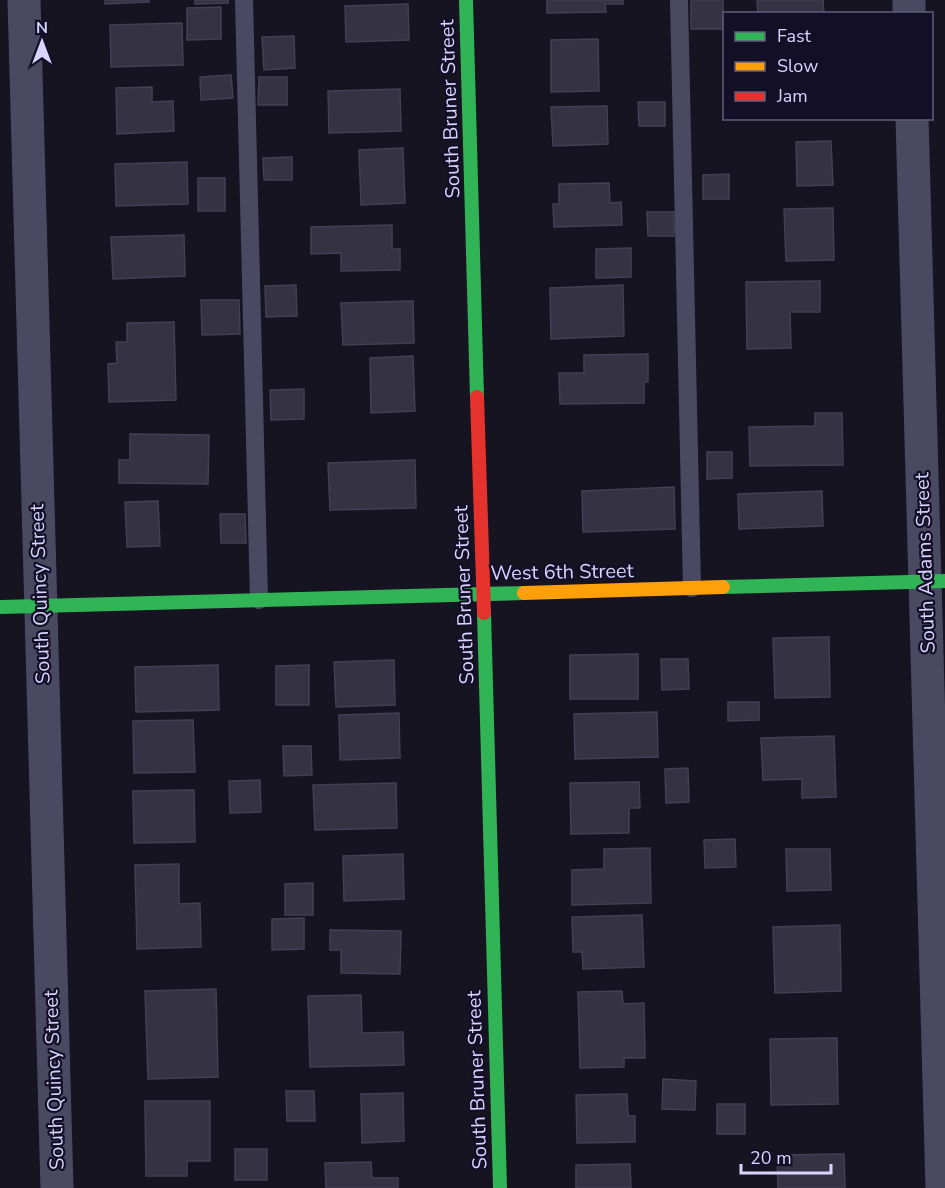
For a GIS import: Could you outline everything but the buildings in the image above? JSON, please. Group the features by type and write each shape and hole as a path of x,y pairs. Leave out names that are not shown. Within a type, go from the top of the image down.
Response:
{"street":[{"name":"South Quincy Street","path":"24,0 57,1188"},
{"name":"South Bruner Street","path":"466,0 500,1188"},
{"name":"South Adams Street","path":"912,120 935,581 942,1188"},
{"name":"West 6th Street","path":"0,607 935,581"}],"lane":[{"path":"244,0 259,600"},
{"path":"679,0 692,588"}],"traffic: fast":[{"path":"466,0 477,397"},
{"path":"723,587 945,581"},
{"path":"0,607 524,593"},
{"path":"484,613 500,1188"}],"traffic: slow":[{"path":"524,593 723,587"}],"traffic: jam":[{"path":"477,397 484,613"}]}
